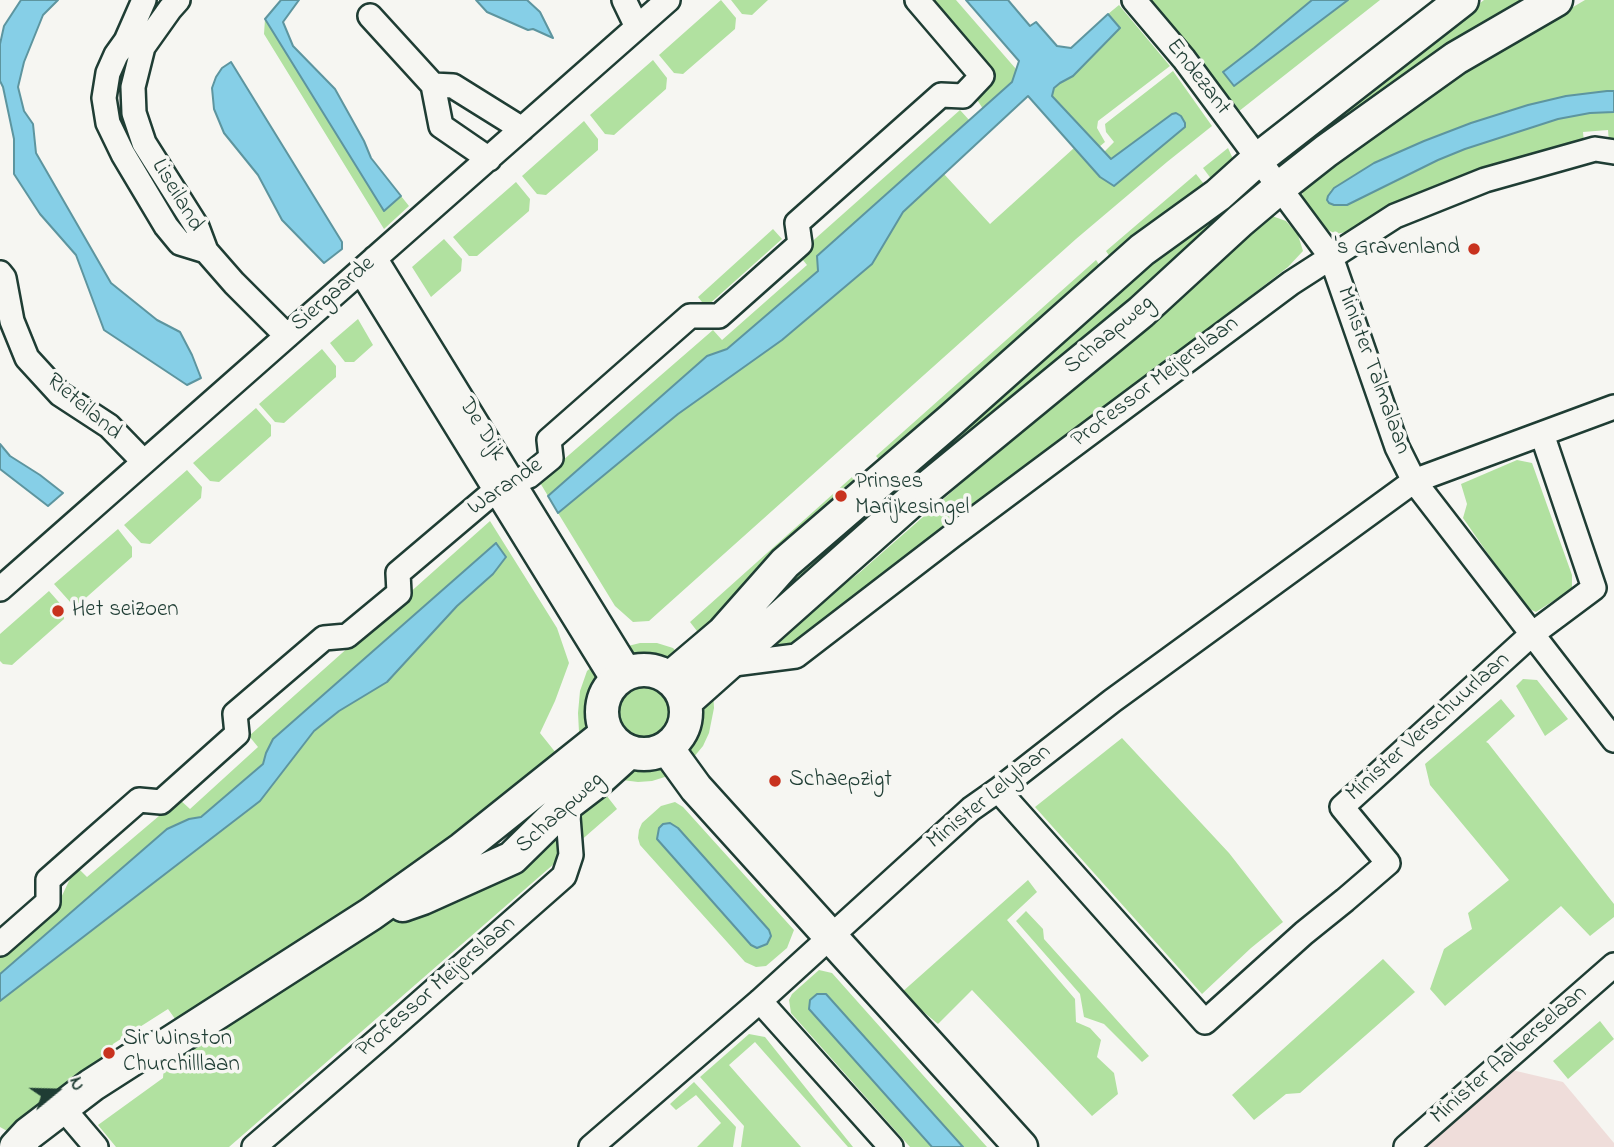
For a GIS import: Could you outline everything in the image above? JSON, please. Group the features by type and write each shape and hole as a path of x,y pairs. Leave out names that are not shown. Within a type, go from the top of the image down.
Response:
{"street":[{"name":"Liseiland","path":"144,0 135,44 133,149 197,227 205,251 287,336"},
{"name":"Liseiland","path":"135,44 178,0"},
{"path":"624,0 637,27"},
{"name":"Siergaarde","path":"4,578 163,446 668,0"},
{"name":"Warande","path":"0,944 48,902 48,880 139,800 161,802 237,734 235,714 324,638 347,636 398,593 398,573 505,485 529,477 551,458 549,440 690,316 719,316 800,244 797,223 941,95 963,96 982,76 917,0"},
{"name":"Endezant","path":"1134,0 1184,59 1258,159"},
{"name":"Schaapweg","path":"678,690 723,632 785,564 1142,250 1218,195 1258,159 1462,0"},
{"name":"Schaapweg","path":"678,690 726,665 910,502 1141,312 1240,221 1326,151 1456,58 1556,0"},
{"path":"370,16 433,85 441,126 489,159"},
{"path":"433,85 453,86 522,129"},
{"name":"Professor Meijerslaan","path":"726,665 796,656 984,511 1280,291 1395,216 1485,180 1595,149 1614,152"},
{"name":"Minister Talmalaan","path":"1258,159 1331,257 1397,447 1414,481 1614,740"},
{"name":"De Dijk","path":"368,265 622,677"},
{"name":"Rieteiland","path":"0,273 4,278 12,321 27,358 60,394 109,426 143,461"},
{"name":"Minister Talmalaan","path":"1414,481 1614,407"},
{"path":"1531,635 1594,588 1542,434"},
{"name":"Minister Lelylaan","path":"591,1147 760,1001 971,809 1112,701 1414,481"},
{"name":"Minister Verschuurlaan","path":"998,790 1205,1022 1304,933 1388,863 1342,807 1531,635"},
{"path":"647,670 662,674 678,690 687,717 685,724 678,738 660,752 645,755 618,742 604,724 602,706 608,690 622,677 647,670"},
{"name":"Schaapweg","path":"371,915 423,898 512,858 567,804 597,781 618,742"},
{"name":"Schaapweg","path":"45,1147 102,1094 149,1064 167,1045 371,915 618,742"},
{"path":"667,748 691,782 1021,1147"},
{"name":"Professor Meijerslaan","path":"254,1147 564,876 571,855 567,804"},
{"name":"Minister Aalberselaan","path":"1406,1147 1614,965"},
{"path":"760,1001 891,1147"},
{"name":"Schaapweg","path":"16,1147 38,1126 92,1085 145,1051 167,1045"},
{"path":"73,1120 96,1147"}],"shaded area":[{"path":"1512,1070 1563,1082 1614,1143 1614,1147 1425,1147"}],"green space":[{"path":"721,0 736,18 735,29 683,74 674,73 659,55"},
{"path":"731,0 768,0 752,15 742,14"},
{"path":"929,0 956,0 1016,69 1012,82 983,109 976,98 996,78"},
{"path":"1147,0 1380,0 1229,119"},
{"path":"1484,0 1539,0 1386,92 1282,165 1277,165 1275,161"},
{"path":"1585,0 1614,0 1614,91 1566,96 1528,105 1374,163 1330,191 1438,160 1558,119 1590,113 1614,112 1614,144 1609,143 1608,130 1583,132 1584,142 1379,215 1346,232 1336,234 1326,229 1310,211 1302,196 1304,182 1355,142"},
{"path":"1119,5 1170,66 1098,121 1097,128 1105,142 1099,147 1051,96 1054,88 1073,76 1119,27 1108,14"},
{"path":"265,19 384,211 401,196 409,206 384,229 264,34"},
{"path":"653,60 667,78 666,89 614,135 605,134 590,115"},
{"path":"1173,71 1212,126 1076,239 649,621 633,622 615,606 558,513 678,414 782,340 871,264 903,212 944,174 990,224 1074,148 1100,177 1172,114 1111,160 1104,152 1114,142 1106,132 1105,124"},
{"path":"960,110 970,121 818,256 818,271 727,349 707,356 548,496 539,481 713,330 722,340 807,265 798,254"},
{"path":"584,121 598,139 598,150 546,195 537,194 522,176"},
{"path":"1228,148 1233,159 1231,172 1218,188 1203,168"},
{"path":"1196,174 1211,193 1117,257 1110,257 1106,251"},
{"path":"516,182 530,199 529,211 477,256 469,256 453,237"},
{"path":"1219,204 1234,220 723,660 713,649 1092,313"},
{"path":"1272,216 1286,221 1298,235 1303,251 1288,267 786,651 747,657 859,573 1253,225"},
{"path":"773,229 782,239 706,307 698,297"},
{"path":"444,239 462,259 461,271 431,297 412,267"},
{"path":"1096,260 1100,272 884,465 876,456"},
{"path":"358,319 373,345 354,362 345,362 330,343"},
{"path":"322,349 336,366 336,377 284,423 275,422 259,404"},
{"path":"256,408 271,425 271,436 219,482 210,481 193,463"},
{"path":"1517,460 1532,463 1572,575 1572,589 1536,612 1525,607 1463,518 1467,504 1461,484"},
{"path":"187,470 202,487 201,498 150,544 141,543 124,525"},
{"path":"852,477 860,487 704,640 690,622"},
{"path":"490,521 557,628 569,663 540,733 560,758 433,855 178,1023 168,1009 113,1044 101,1070 16,1136 0,1127 0,954 59,902 76,866 87,877 179,799 190,809 258,747 249,736"},
{"path":"118,529 132,547 132,557 80,603 71,603 54,584"},
{"path":"49,591 64,608 64,619 12,665 3,664 0,661 0,634"},
{"path":"657,643 673,648 683,659 674,663 636,657 624,647"},
{"path":"596,663 600,675 595,697 595,725 584,743 579,732 580,691 587,671"},
{"path":"1523,679 1537,680 1568,719 1545,736 1516,686"},
{"path":"644,685 663,693 671,712 663,731 644,739 625,731 617,712 625,693"},
{"path":"713,690 714,708 709,733 693,758 690,757 688,747 696,716 699,707"},
{"path":"1501,699 1515,716 1486,742 1614,904 1614,917 1590,936 1561,906 1445,1006 1430,989 1444,949 1472,929 1468,913 1509,880 1430,785 1425,764"},
{"path":"1122,738 1229,853 1283,922 1202,994 1035,807"},
{"path":"634,762 653,763 664,769 668,776 638,782 622,780 615,776"},
{"path":"603,791 617,809 229,1147 116,1147 98,1125 163,1078 164,1065 368,931 395,918"},
{"path":"675,802 683,807 794,930 787,948 766,966 756,967 745,962 640,845 638,838 642,823 661,806"},
{"path":"1028,880 1037,892 1007,920 1075,999 1076,1022 1090,1028 1101,1040 1097,1057 1114,1073 1118,1094 1092,1116 972,990 938,1024 901,993"},
{"path":"1026,911 1043,929 1044,939 1149,1056 1142,1062 1104,1024 1084,1017 1080,994 1016,921"},
{"path":"1383,959 1415,992 1300,1093 1286,1094 1254,1120 1232,1095"},
{"path":"819,970 832,973 987,1147 963,1147 826,995 817,995 809,1009 932,1147 910,1147 791,1013 789,1000 792,994"},
{"path":"1600,1021 1614,1039 1568,1079 1553,1061"},
{"path":"749,1034 765,1037 853,1147 848,1147 755,1042 729,1065 801,1147 741,1147 744,1126 700,1077"},
{"path":"694,1082 736,1127 733,1147 697,1147 721,1123 696,1095 676,1110 670,1104"}],"water":[{"path":"21,0 58,0 43,15 24,62 18,87 24,111 33,124 36,153 111,283 157,320 180,332 201,378 187,385 104,330 76,255 40,214 14,174 14,139 0,81 0,44 4,26"},
{"path":"281,0 299,0 283,22 293,46 335,89 371,158 401,196 384,211 265,19"},
{"path":"476,0 527,0 540,12 553,38 487,12"},
{"path":"966,0 1008,0 1030,26 1036,22 1057,46 1071,48 1108,14 1120,28 1073,76 1054,88 1052,96 1111,159 1172,114 1181,116 1185,127 1114,186 1100,177 1028,96 903,212 872,264 782,340 678,414 558,513 548,496 707,356 727,349 818,271 817,256 1012,82 1019,61"},
{"path":"1312,0 1348,0 1234,86 1223,72"},
{"path":"231,62 342,242 342,249 324,263 282,220 258,175 224,133 214,109 212,88 222,68"},
{"path":"1614,91 1614,112 1558,119 1465,149 1347,205 1334,205 1327,200 1334,188 1374,163 1424,141 1528,105 1566,96"},
{"path":"0,444 10,456 63,493 48,506 0,469"},
{"path":"496,543 506,557 493,574 457,606 387,682 339,711 314,731 260,801 0,1001 0,974 167,829 189,819 201,817 263,764 273,739"},
{"path":"670,823 678,828 769,930 771,936 767,944 757,948 751,945 657,839 659,828"},
{"path":"817,994 826,994 963,1147 932,1147 809,1009 810,1000"}],"place":[{"name":"'s Gravenland","path":"1474,249"},
{"name":"Prinses Marijkesingel","path":"841,496"},
{"name":"Het seizoen","path":"58,611"},
{"name":"Schaepzigt","path":"775,781"},
{"name":"Sir Winston Churchilllaan","path":"109,1053"}]}
